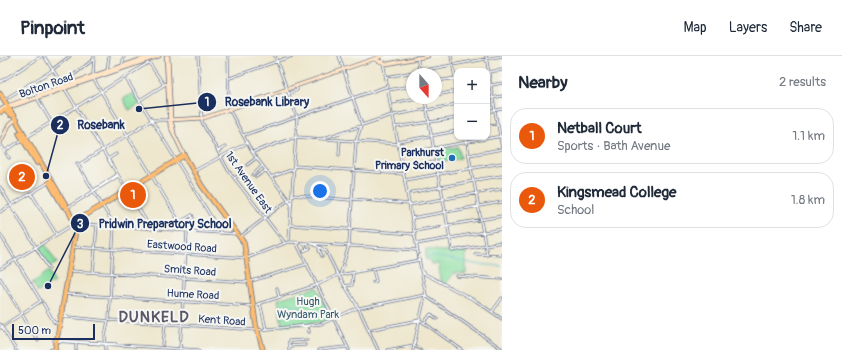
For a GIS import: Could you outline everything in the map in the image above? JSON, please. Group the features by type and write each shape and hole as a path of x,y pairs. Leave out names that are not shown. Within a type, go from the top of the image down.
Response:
{"main road":[{"name":"Bolton Road","path":"93,77 153,56"},
{"name":"Bolton Road","path":"0,111 63,86 158,56"},
{"path":"170,120 201,118 382,56"},
{"path":"373,59 384,63 428,56"},
{"path":"166,57 166,84 171,129 202,186 245,246 256,320 264,350"},
{"path":"377,58 384,63"},
{"path":"166,84 170,120"},
{"path":"0,93 14,120 66,208 72,225 72,247 56,341 53,350"},
{"path":"7,107 10,115"},
{"path":"0,111 6,110 14,120"},
{"path":"0,143 9,125 14,120"},
{"path":"72,225 186,156"}],"street":[{"path":"0,61 9,56"},
{"path":"0,82 43,56 53,69 151,229"},
{"path":"2,98 29,84 70,56"},
{"path":"107,71 109,56"},
{"path":"122,66 124,56"},
{"name":"1st Avenue East","path":"198,56 201,118 218,151 235,178 265,218 288,241"},
{"path":"228,56 229,109 252,152 291,204"},
{"path":"276,56 285,88 296,117 294,169 288,241 417,250"},
{"path":"229,78 292,56"},
{"path":"339,56 362,125 356,142 349,245 339,275"},
{"path":"382,56 420,260 425,296 414,346"},
{"path":"451,56 454,69"},
{"path":"486,56 487,68"},
{"path":"436,68 502,56"},
{"path":"63,86 94,57"},
{"path":"94,57 93,77 186,231 186,255 180,349"},
{"path":"417,57 419,68"},
{"path":"5,151 148,63 166,84 140,100"},
{"path":"490,72 502,70"},
{"path":"386,77 406,73"},
{"path":"126,77 221,233"},
{"path":"442,80 454,78"},
{"path":"469,155 502,149 501,136 490,81"},
{"path":"491,85 502,83"},
{"path":"29,84 52,122"},
{"path":"288,94 297,90 296,86"},
{"path":"243,135 388,86"},
{"path":"388,90 406,87"},
{"path":"442,94 454,92"},
{"path":"490,98 502,96"},
{"path":"391,103 406,100"},
{"path":"425,104 452,250 502,242"},
{"path":"322,139 393,115 454,105"},
{"path":"490,111 502,109"},
{"path":"395,128 454,119"},
{"path":"106,350 105,336 108,321 114,226 78,164 152,120 170,120"},
{"path":"252,152 296,137 356,142 398,143 454,132"},
{"path":"400,154 501,136"},
{"path":"339,155 340,140"},
{"path":"467,142 487,254"},
{"path":"0,143 9,158"},
{"path":"194,171 247,143"},
{"path":"218,151 225,147"},
{"path":"108,159 116,154"},
{"path":"247,165 256,158"},
{"path":"402,167 436,162"},
{"path":"405,180 502,163"},
{"path":"252,175 262,166"},
{"path":"294,166 404,174"},
{"path":"271,177 294,169"},
{"path":"256,177 266,170"},
{"path":"235,178 242,172 243,175"},
{"path":"66,208 118,176"},
{"path":"407,193 502,176"},
{"path":"0,212 50,181"},
{"path":"0,187 49,269"},
{"path":"81,224 221,233 239,236 265,218 292,196 409,205 502,189"},
{"path":"31,193 56,235"},
{"path":"412,218 502,202"},
{"path":"290,225 414,232 502,216"},
{"path":"180,222 185,219"},
{"path":"0,269 72,225"},
{"path":"93,272 97,225"},
{"path":"416,244 502,229"},
{"path":"0,234 41,301 39,304 1,327"},
{"name":"Eastwood Road","path":"72,247 247,258 288,241"},
{"path":"296,242 348,350"},
{"path":"304,243 307,250"},
{"path":"312,243 327,252 344,286 358,308 378,350"},
{"path":"320,247 319,250 322,256"},
{"path":"304,251 310,248"},
{"path":"475,254 502,255"},
{"name":"Hume Road","path":"64,294 254,306 317,285 339,275 420,260"},
{"name":"Smits Road","path":"68,271 250,282 307,264"},
{"path":"373,282 376,281 374,269"},
{"path":"344,286 352,285 353,273"},
{"path":"422,273 502,319"},
{"path":"457,276 502,279"},
{"path":"0,278 38,341"},
{"path":"277,288 279,297"},
{"path":"425,296 502,349"},
{"name":"Kent Road","path":"59,322 108,321 258,330 321,324 334,320 358,308 425,296"},
{"path":"492,312 502,298"},
{"path":"42,303 54,322 59,322"},
{"path":"260,303 266,329"},
{"path":"424,323 431,314 437,319"},
{"path":"368,330 420,320 462,350"},
{"path":"0,324 16,350"},
{"path":"163,344 165,324"},
{"path":"308,325 309,332"},
{"path":"289,350 289,341 307,340"},
{"path":"56,341 199,350"},
{"path":"76,342 76,350"},
{"path":"289,346 305,345"},
{"path":"387,350 414,346 421,350"},
{"path":"318,350 347,347"}],"green space":[{"path":"133,93 140,104 129,110 123,99"},
{"path":"458,147 461,158 438,162 437,150"},
{"path":"45,244 57,263 50,267 38,248"},
{"path":"426,249 451,252 466,251 466,274 454,273 446,284 440,281 439,264 431,264 429,259 426,260"},
{"path":"49,271 54,282 38,292 32,283"},
{"name":"Hugh Wyndam Park","path":"317,287 332,319 324,322 282,326 278,299"}],"waterway":[{"path":"428,259 432,256 474,264 502,266"},
{"path":"286,303 313,312 329,312"}],"place":[{"name":"Rosebank Library","path":"139,109"},
{"name":"Parkhurst Primary School","path":"452,158"},
{"name":"Rosebank","path":"46,176"},
{"name":"Kingsmead College","path":"22,177"},
{"name":"Netball Court","path":"133,195"},
{"name":"Pridwin Preparatory School","path":"48,286"}],"district":[{"name":"DUNKELD","path":"154,317"}]}
